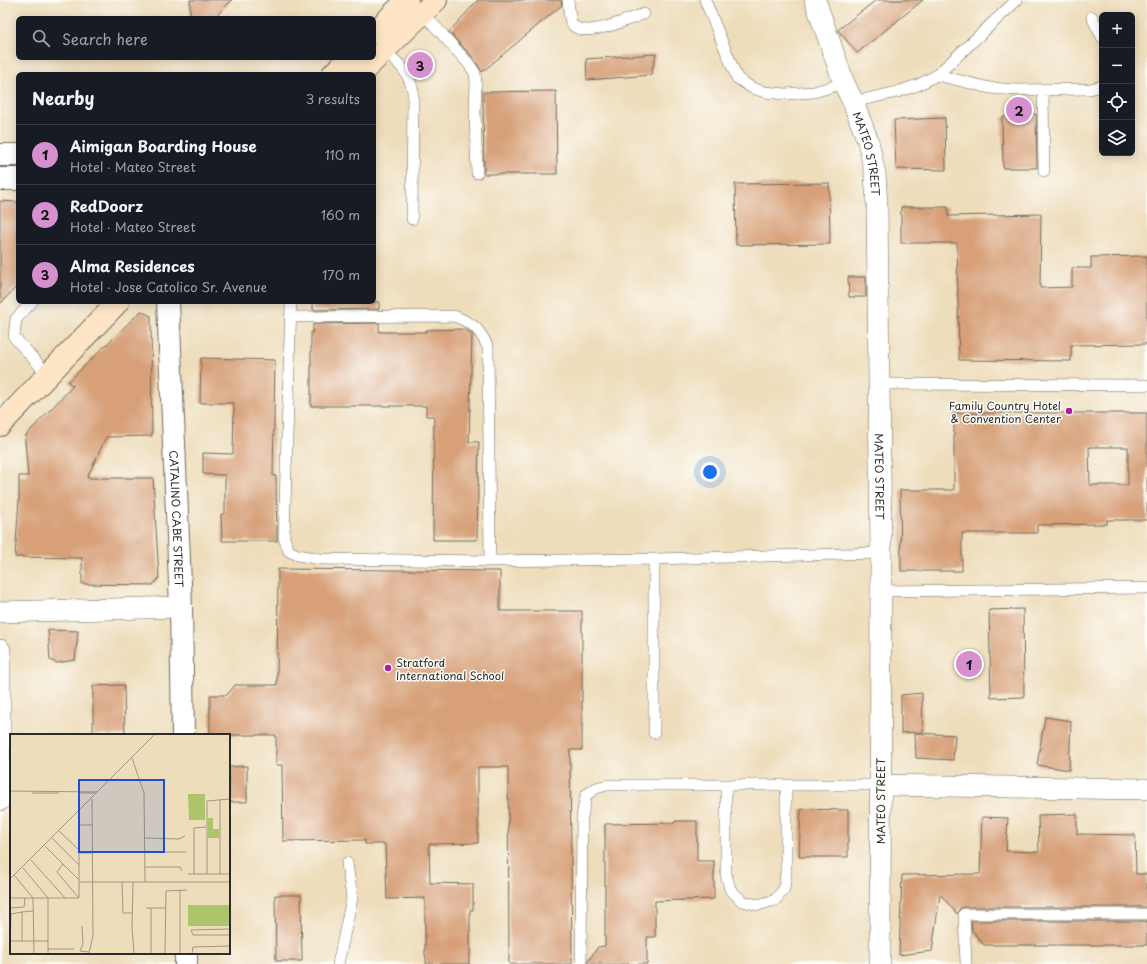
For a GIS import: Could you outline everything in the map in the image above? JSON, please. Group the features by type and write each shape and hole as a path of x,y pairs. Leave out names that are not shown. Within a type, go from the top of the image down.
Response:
{"main road":[{"path":"379,42 422,4"},
{"path":"335,72 347,60"},
{"path":"361,72 368,60"},
{"path":"0,425 116,304"}],"street":[{"name":"MATEO STREET","path":"815,0 844,83 868,141 875,173 877,206 881,553 880,964"},
{"path":"0,155 16,155"},
{"path":"0,179 16,179"},
{"name":"CATALINO CABE STREET","path":"168,304 181,607 183,734"},
{"path":"0,612 181,607"},
{"path":"0,650 0,800"},
{"path":"880,785 1147,789"}],"lane":[{"path":"568,0 571,22 577,28 585,30 598,30 644,14"},
{"path":"705,0 737,78 752,88 764,92 784,94 814,92 844,83"},
{"path":"853,102 897,92 918,85 937,75 1017,0"},
{"path":"422,4 475,74 477,173"},
{"path":"1092,17 1099,31"},
{"path":"379,42 406,71 411,81 413,91 412,219"},
{"path":"937,75 990,88 1017,90 1090,89 1099,87"},
{"path":"1043,90 1044,171"},
{"path":"30,304 16,319 14,337 48,375"},
{"path":"291,304 284,538 289,551 298,555 320,559 490,561 654,559 881,553"},
{"path":"290,317 454,316 471,323 481,332 488,347 490,561"},
{"path":"879,384 1147,385"},
{"path":"654,559 654,733"},
{"path":"880,591 1147,588"},
{"path":"726,785 726,874 730,889 742,901 758,905 775,900 784,889 786,872 786,785"},
{"path":"581,964 582,817 586,795 596,788 608,786 880,785"},
{"path":"338,964 352,898 346,863"},
{"path":"966,964 964,914 1147,914"}],"building":[{"path":"190,0 232,0 216,16 190,16"},
{"path":"478,0 561,0 562,5 482,72 474,59 449,32"},
{"path":"876,0 923,0 857,53 838,30"},
{"path":"656,54 651,75 587,80 586,59"},
{"path":"556,91 557,174 484,174 483,92"},
{"path":"1036,114 1037,168 1003,168 1002,117"},
{"path":"945,118 946,170 896,169 894,120"},
{"path":"829,183 830,244 736,245 735,184"},
{"path":"0,201 16,202 16,287 0,304"},
{"path":"901,207 948,207 948,216 1041,214 1040,288 1072,287 1072,268 1091,268 1091,257 1147,256 1147,344 1071,345 1071,361 959,360 957,243 901,243"},
{"path":"848,277 866,277 866,297 849,297"},
{"path":"376,302 379,302 379,309 313,310 313,304 376,304"},
{"path":"141,311 151,316 152,436 106,437 87,478 153,478 159,578 153,585 82,584 82,558 15,557 19,476 28,476 25,441 26,435 73,386 68,382"},
{"path":"379,323 379,332 426,332 426,330 465,329 472,334 469,442 479,442 477,540 433,540 434,416 426,416 426,406 311,406 311,332 313,332 313,324"},
{"path":"201,358 275,360 273,476 276,476 277,541 222,541 221,514 225,514 225,475 203,474 203,453 233,454 234,403 200,403"},
{"path":"954,413 1147,413 1147,520 1107,520 1107,524 1037,525 1037,533 962,533 962,571 901,571 900,490 954,490","holes":["1089,447 1128,447 1128,485 1090,485"]},
{"path":"278,569 500,571 500,611 582,611 582,750 570,750 572,964 509,964 508,767 478,767 478,843 429,844 430,883 473,884 473,910 470,910 469,964 426,964 425,898 387,899 385,844 365,844 365,840 283,841 282,765 276,765 276,735 210,734 210,695 227,695 235,685 277,685"},
{"path":"1023,609 1024,697 991,698 989,610"},
{"path":"48,630 78,631 75,660 57,663 50,660"},
{"path":"124,685 125,734 93,734 93,686"},
{"path":"922,693 923,732 901,733 901,695"},
{"path":"1045,717 1071,721 1069,770 1037,765"},
{"path":"915,733 955,735 953,760 916,758"},
{"path":"247,766 247,802 230,802 230,767"},
{"path":"801,809 848,810 848,857 799,857"},
{"path":"1077,814 1077,834 1135,835 1136,874 1147,874 1147,907 964,907 960,908 957,914 940,894 932,951 899,955 902,875 980,874 982,817 1008,818 1006,851 1039,852 1038,815"},
{"path":"675,821 697,821 697,861 714,861 714,899 655,901 655,937 647,937 647,964 588,964 588,961 598,947 605,946 605,824 675,823"},
{"path":"275,895 301,895 302,961 276,961"},
{"path":"971,921 1147,921 1147,945 984,945 972,930"}],"place":[{"name":"Alma Residences","path":"420,65"},
{"name":"RedDoorz","path":"1019,110"},
{"name":"Family Country Hotel & Convention Center","path":"1069,411"},
{"name":"Aimigan Boarding House","path":"969,664"},
{"name":"Stratford International School","path":"388,668"}]}
